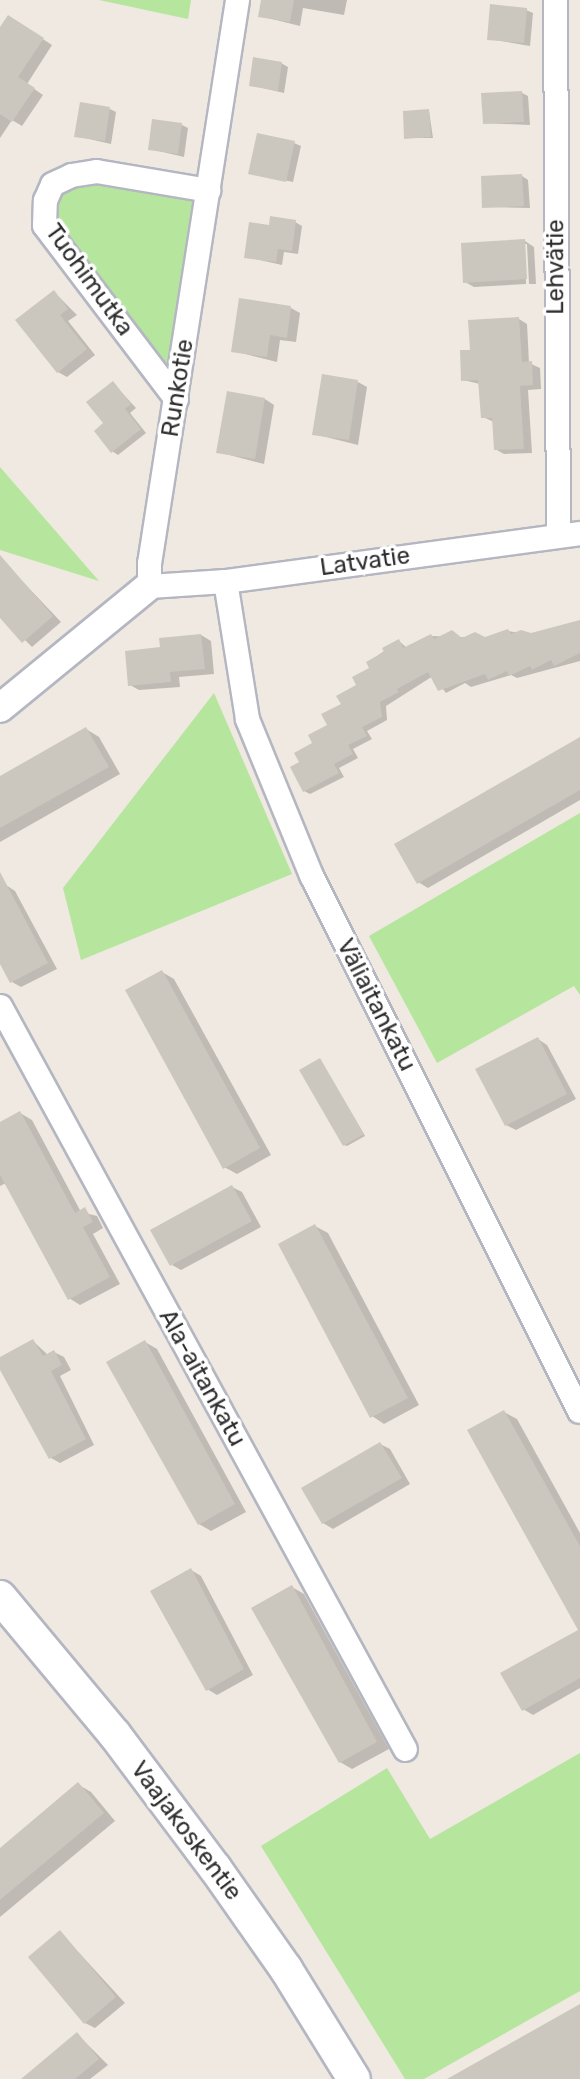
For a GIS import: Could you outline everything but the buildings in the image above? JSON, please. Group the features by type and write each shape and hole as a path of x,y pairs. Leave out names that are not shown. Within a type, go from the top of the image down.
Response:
{"main road":[{"name":"Vaajakoskentie","path":"0,1597 115,1735 215,1868 286,1969 354,2079"}],"street":[{"name":"Runkotie","path":"149,586 237,0"},
{"name":"Lehvätie","path":"555,0 569,534"},
{"name":"Tuohimutka","path":"176,399 44,225 45,200 52,184 71,174 96,171 208,190"},
{"name":"Latvatie","path":"149,586 225,581 569,534"},
{"name":"Väliaitankatu","path":"225,581 247,719 311,875 579,1411"},
{"path":"0,708 149,586"},
{"name":"Ala-aitankatu","path":"0,1006 405,1749"}],"green space":[{"path":"99,0 191,0 188,19"},
{"path":"77,183 115,184 191,197 197,209 174,357 166,365 157,363 54,221 60,191"},
{"path":"0,467 99,581 0,550"},
{"path":"214,693 292,874 81,960 63,888"},
{"path":"580,813 580,995 574,986 437,1063 369,936"},
{"path":"580,1753 580,1991 424,2079 405,2079 261,1846 387,1768 430,1839"}]}
